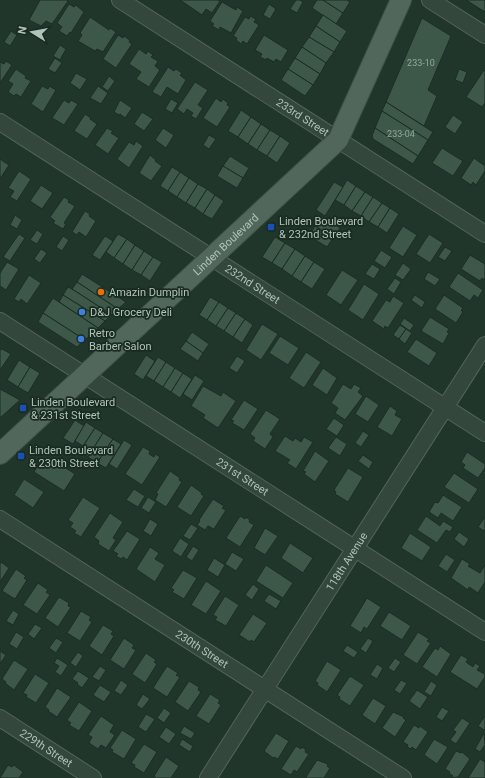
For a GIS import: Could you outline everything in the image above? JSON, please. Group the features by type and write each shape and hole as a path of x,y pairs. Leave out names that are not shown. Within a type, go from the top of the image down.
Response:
{"main road":[{"name":"Linden Boulevard","path":"0,454 338,140 401,0"}],"street":[{"name":"233rd Street","path":"120,0 485,234"},
{"path":"430,0 485,35"},
{"name":"232nd Street","path":"0,122 485,433"},
{"name":"231st Street","path":"0,321 485,632"},
{"name":"118th Avenue","path":"208,778 485,345"},
{"name":"230th Street","path":"0,519 403,778"},
{"name":"229th Street","path":"0,718 93,778"}],"building":[{"path":"40,0 68,1 52,24 46,21 41,26 29,20"},
{"path":"180,0 220,1 212,13 206,9 202,15"},
{"path":"296,0 303,2 297,13 290,9"},
{"path":"317,0 323,0 343,13 336,24 312,8"},
{"path":"323,0 347,0 350,2 343,13"},
{"path":"466,0 485,0 485,12"},
{"path":"222,2 236,10 237,7 243,11 231,33 220,27 219,30 212,26 214,24 210,21"},
{"path":"69,4 74,7 76,5 84,12 71,33 70,32 67,36 59,31 62,27 57,23"},
{"path":"269,4 276,9 270,19 263,15"},
{"path":"323,15 347,31 340,42 316,26"},
{"path":"250,16 256,19 254,22 259,25 247,44 243,41 241,44 236,40 237,38 233,36 245,17 249,19"},
{"path":"90,17 109,30 110,28 116,32 103,52 97,49 95,51 78,41 82,35 80,33"},
{"path":"422,18 451,36 428,90 437,96 424,126 386,102"},
{"path":"316,26 340,42 334,52 309,37"},
{"path":"11,31 17,35 10,46 4,42"},
{"path":"118,35 123,38 124,36 130,40 129,42 132,44 116,68 103,59"},
{"path":"264,35 288,50 281,62 276,59 274,62 267,58 266,60 260,57 262,54 255,50"},
{"path":"309,37 334,52 326,63 302,47"},
{"path":"60,45 66,49 60,60 53,56"},
{"path":"302,47 326,63 320,74 295,58"},
{"path":"139,49 146,54 148,51 153,55 151,57 158,61 155,66 160,70 149,87 136,79 141,72 129,64"},
{"path":"55,58 62,63 55,73 48,69"},
{"path":"295,58 320,74 313,85 288,69"},
{"path":"6,61 12,65 0,83 0,62 4,64"},
{"path":"168,67 174,71 176,69 182,73 180,75 186,80 178,94 167,87 161,97 152,92"},
{"path":"16,69 26,76 25,78 31,81 21,97 16,94 14,96 8,92 13,84 8,81"},
{"path":"288,69 313,85 305,96 281,80"},
{"path":"459,69 467,72 463,83 455,80"},
{"path":"484,70 485,103 482,107 466,97"},
{"path":"76,73 87,79 80,90 70,83"},
{"path":"109,76 115,81 108,91 102,87"},
{"path":"195,82 208,90 198,105 203,108 196,119 191,116 193,113 187,109 184,114 177,109"},
{"path":"42,86 48,89 49,86 56,90 43,112 31,104"},
{"path":"98,86 108,93 101,104 90,98"},
{"path":"216,98 221,102 223,99 230,107 217,127 203,118"},
{"path":"171,99 178,103 172,113 165,109"},
{"path":"64,100 69,103 71,100 78,104 64,125 52,118"},
{"path":"120,100 132,108 125,118 114,112"},
{"path":"386,102 433,132 428,140 382,111"},
{"path":"241,110 251,117 238,137 228,131"},
{"path":"382,111 428,140 418,156 375,128"},
{"path":"142,112 153,119 144,131 134,124"},
{"path":"85,114 97,124 87,139 74,131"},
{"path":"453,115 463,122 455,134 445,127"},
{"path":"251,117 261,124 248,144 238,137"},
{"path":"261,124 270,130 257,150 248,144"},
{"path":"107,128 113,131 111,133 119,138 108,154 95,145"},
{"path":"163,128 174,135 166,148 155,140"},
{"path":"375,128 418,156 413,164 373,139 372,136"},
{"path":"270,130 280,136 267,156 257,150"},
{"path":"209,135 216,139 209,149 203,145"},
{"path":"280,136 290,143 277,163 267,156"},
{"path":"136,141 143,146 129,168 117,159 129,142 134,145"},
{"path":"442,148 463,161 453,176 432,163"},
{"path":"150,155 162,166 151,181 139,173"},
{"path":"230,156 249,168 243,178 223,166"},
{"path":"474,158 485,166 485,171 476,185 473,182 471,185 461,178"},
{"path":"0,159 9,165 0,179"},
{"path":"223,166 243,178 237,188 217,176"},
{"path":"172,167 180,172 168,191 160,186"},
{"path":"19,171 31,179 17,201 10,197 14,191 8,188"},
{"path":"180,172 189,178 177,197 168,191"},
{"path":"189,178 198,184 186,203 177,197"},
{"path":"347,180 356,186 344,205 335,200"},
{"path":"334,182 343,187 325,216 316,210"},
{"path":"198,184 207,189 195,208 186,203"},
{"path":"41,185 53,193 42,209 30,201"},
{"path":"356,186 365,192 352,211 344,205"},
{"path":"207,189 215,195 203,214 195,208"},
{"path":"365,192 373,197 361,216 352,211"},
{"path":"215,195 224,201 212,219 203,214"},
{"path":"64,197 69,200 68,202 75,206 64,223 66,224 63,229 53,223 55,221 50,217"},
{"path":"373,197 382,203 369,222 361,216"},
{"path":"382,203 390,208 378,227 369,222"},
{"path":"390,208 399,214 387,233 378,227"},
{"path":"85,211 96,221 86,237 79,232 77,235 72,232"},
{"path":"15,215 22,220 17,229 10,225"},
{"path":"322,216 340,228 333,238 315,226"},
{"path":"315,226 333,238 327,247 309,236"},
{"path":"403,226 417,235 403,257 389,248"},
{"path":"37,230 43,234 37,244 30,240"},
{"path":"19,234 25,238 10,261 3,257"},
{"path":"118,234 127,239 114,258 106,252"},
{"path":"429,234 443,243 430,263 416,254"},
{"path":"63,236 69,240 62,251 56,247"},
{"path":"105,236 113,241 100,260 92,255"},
{"path":"275,237 285,243 272,263 262,257"},
{"path":"127,239 135,245 123,264 114,258"},
{"path":"285,243 295,249 282,269 272,263"},
{"path":"135,245 144,251 132,270 123,264"},
{"path":"445,247 452,251 445,261 438,257"},
{"path":"41,249 47,253 40,263 34,259"},
{"path":"295,249 305,256 292,276 282,269"},
{"path":"381,250 392,257 385,268 374,261"},
{"path":"144,251 153,257 141,275 132,270"},
{"path":"470,255 485,264 484,280 482,278 480,281 461,269"},
{"path":"305,256 314,262 301,282 292,276"},
{"path":"153,257 162,262 150,281 141,275"},
{"path":"7,262 19,269 6,290 0,286 0,273"},
{"path":"314,262 325,269 312,289 301,282"},
{"path":"403,263 411,269 403,280 395,275"},
{"path":"372,264 380,269 374,279 365,274"},
{"path":"342,270 358,280 341,305 326,295"},
{"path":"428,272 440,279 435,286 424,279"},
{"path":"458,273 483,290 478,298 474,295 470,301 449,287"},
{"name":"Amazin Dumplin","path":"82,274 126,302 118,309 77,282"},
{"path":"29,275 41,283 27,304 21,299 19,302 14,299"},
{"path":"395,278 401,282 394,294 387,289"},
{"path":"77,282 118,309 112,315 72,289"},
{"path":"364,284 379,294 363,320 348,310"},
{"path":"68,287 112,315 105,321 63,295"},
{"name":"D&J Grocery Deli","path":"63,295 105,321 98,328 59,302"},
{"path":"415,295 425,302 422,308 411,300"},
{"path":"444,295 463,308 461,310 463,312 456,323 435,309"},
{"path":"393,296 404,303 388,328 385,326 384,329 372,321 386,300 390,302"},
{"path":"210,297 219,302 207,320 199,315"},
{"path":"53,298 98,328 85,340 43,313"},
{"path":"219,302 228,308 216,326 207,320"},
{"path":"228,308 236,313 224,331 216,326"},
{"path":"43,313 85,340 77,347 38,322"},
{"path":"236,313 245,319 233,337 224,331"},
{"path":"430,317 449,329 447,332 449,333 443,344 421,331"},
{"path":"404,318 414,325 410,331 400,324"},
{"path":"245,319 253,325 242,343 233,337"},
{"path":"262,324 278,334 261,360 246,350"},
{"path":"400,325 406,329 399,339 393,335"},
{"path":"406,329 412,333 405,344 399,339"},
{"path":"192,332 209,344 203,353 186,341"},
{"path":"280,336 299,348 288,365 269,353"},
{"path":"416,339 437,353 429,366 407,352"},
{"path":"186,341 203,353 198,361 180,349"},
{"path":"2,349 11,354 0,370 0,350"},
{"path":"306,352 321,362 304,388 289,378"},
{"path":"146,355 155,361 143,380 134,374"},
{"path":"237,356 245,361 237,373 229,368"},
{"path":"158,357 166,362 154,381 146,376"},
{"path":"19,360 30,367 18,387 7,380"},
{"path":"166,362 175,368 163,387 154,381"},
{"path":"30,367 40,373 28,393 18,387"},
{"path":"175,368 183,373 171,392 163,387"},
{"path":"323,368 337,378 327,395 312,385"},
{"path":"183,373 192,379 180,398 171,392"},
{"path":"195,375 204,381 192,400 183,394"},
{"path":"343,384 351,389 354,384 361,388 358,392 363,396 345,420 335,413 338,408 331,403"},
{"path":"203,386 221,396 223,392 236,401 218,428 203,418 205,415 191,406"},
{"path":"0,389 20,400 0,418"},
{"path":"366,396 379,405 368,422 355,414"},
{"path":"244,400 258,409 244,430 232,423 234,421 231,420"},
{"path":"390,406 397,411 395,415 402,419 392,436 377,427"},
{"path":"266,410 280,419 270,434 273,437 265,449 253,441 255,438 250,434"},
{"path":"334,418 344,425 337,436 326,429"},
{"path":"75,420 84,426 73,444 63,438"},
{"path":"86,422 95,428 83,446 75,441"},
{"path":"95,428 103,433 88,457 80,451"},
{"path":"363,431 369,435 361,447 355,443"},
{"path":"103,433 113,439 97,463 88,457"},
{"path":"285,436 293,441 295,438 301,442 304,437 313,442 296,469 287,463 290,460 275,451"},
{"path":"336,437 347,444 340,456 328,448"},
{"path":"113,439 121,444 106,468 97,463"},
{"path":"124,440 132,445 117,469 109,464"},
{"path":"143,447 150,451 149,454 154,457 155,454 160,457 142,485 125,474"},
{"path":"315,451 329,461 315,482 304,474 306,472 303,471"},
{"path":"467,452 485,464 485,468 478,478 463,468 465,465 461,462"},
{"path":"363,455 373,462 369,469 358,461"},
{"path":"52,459 75,474 64,491 34,472 38,465 41,467 44,461 49,464"},
{"path":"348,468 363,477 348,502 335,494 336,492 334,490"},
{"path":"170,471 180,478 179,480 182,482 166,507 155,500 158,494 156,493"},
{"path":"454,473 478,489 469,503 444,487"},
{"path":"24,479 44,492 33,508 14,495"},
{"path":"191,485 204,496 191,516 177,507"},
{"path":"134,489 145,496 138,507 126,500"},
{"path":"443,495 462,507 453,521 441,513 438,518 429,512 435,502 438,503"},
{"path":"83,497 100,508 81,537 74,533 76,531 70,527 73,523 68,520"},
{"path":"148,497 156,502 149,513 141,508"},
{"path":"213,499 224,506 222,508 226,510 214,529 208,526 205,530 197,525"},
{"path":"110,513 123,522 113,538 116,540 109,551 98,544 99,541 94,537"},
{"path":"240,516 245,519 246,517 250,520 249,522 254,525 240,547 226,538"},
{"path":"426,516 440,526 443,521 453,527 450,532 446,530 437,543 417,530"},
{"path":"485,517 485,529 484,531 478,527"},
{"path":"150,519 158,524 151,536 143,531"},
{"path":"191,524 198,528 190,540 183,536"},
{"path":"265,528 278,536 265,555 254,548"},
{"path":"127,531 140,539 127,560 123,557 121,559 116,556 118,554 113,551"},
{"path":"459,532 469,539 464,547 454,539"},
{"path":"410,533 431,547 422,561 401,548"},
{"path":"180,538 189,544 181,557 172,551"},
{"path":"290,543 313,558 303,573 281,558"},
{"path":"193,546 199,550 192,561 186,557"},
{"path":"150,547 159,553 155,559 165,565 155,582 136,569"},
{"path":"232,552 244,559 236,571 225,564"},
{"path":"446,554 455,560 447,572 438,566"},
{"path":"214,558 225,565 218,577 207,570"},
{"path":"462,559 470,564 468,566 480,573 485,565 485,582 478,593 469,587 468,590 451,578"},
{"path":"1,562 9,568 0,582 0,564"},
{"path":"266,565 293,583 283,598 256,581"},
{"path":"16,569 26,576 24,578 27,580 15,599 2,591"},
{"path":"183,570 197,578 184,599 172,592 174,590 171,588"},
{"path":"206,581 221,591 206,614 191,605"},
{"path":"38,583 48,590 46,592 50,595 37,614 23,605"},
{"path":"253,584 259,589 252,600 245,595"},
{"path":"269,594 281,601 276,609 264,601"},
{"path":"225,596 239,605 226,626 215,620 217,617 213,615"},
{"path":"59,597 69,603 68,606 71,607 58,627 45,618"},
{"path":"367,598 381,607 367,629 364,627 361,633 350,626"},
{"path":"13,610 19,614 13,625 6,621"},
{"path":"81,611 91,617 89,620 92,622 80,641 67,633"},
{"path":"389,612 411,626 402,640 380,626"},
{"path":"253,614 267,623 254,642 251,640 250,642 239,635"},
{"path":"35,624 42,628 34,639 28,634"},
{"path":"103,625 113,631 111,634 114,636 102,655 89,646"},
{"path":"16,632 24,637 17,649 9,644"},
{"path":"418,632 429,639 427,641 431,643 417,664 403,655"},
{"path":"56,638 63,642 56,653 49,648"},
{"path":"124,638 134,645 132,648 136,650 124,669 110,660"},
{"path":"368,638 373,641 366,653 360,649"},
{"path":"347,645 358,652 354,658 343,651"},
{"path":"440,646 451,654 437,677 422,667 435,648 438,650"},
{"path":"0,651 6,655 0,664"},
{"path":"78,652 83,656 76,667 70,663"},
{"path":"146,653 156,660 154,662 157,664 145,683 132,674"},
{"path":"461,655 468,659 466,662 473,667 475,663 480,666 477,670 485,674 485,677 477,689 450,672"},
{"path":"57,658 68,665 61,676 55,672 59,666 54,663"},
{"path":"395,658 401,662 394,672 388,668"},
{"path":"14,660 28,669 14,690 2,679"},
{"path":"327,661 341,670 327,692 317,685 318,683 315,681"},
{"path":"377,664 383,668 377,679 370,675"},
{"path":"100,666 106,670 99,681 92,677"},
{"path":"167,666 178,673 176,675 180,677 167,697 153,688"},
{"path":"78,671 89,678 82,688 72,679"},
{"path":"35,674 49,683 36,703 26,697 27,695 23,693"},
{"path":"350,676 364,685 350,706 339,699 340,697 337,695"},
{"path":"121,680 128,685 121,695 114,691"},
{"path":"401,680 407,683 400,694 394,690"},
{"path":"189,681 199,687 198,690 201,692 188,711 175,702"},
{"path":"431,681 437,685 431,696 424,692"},
{"path":"100,685 111,692 104,702 93,695"},
{"path":"57,688 71,697 57,717 45,707"},
{"path":"417,690 428,697 420,709 409,701"},
{"path":"143,694 150,699 142,709 136,705"},
{"path":"210,694 220,700 218,703 221,705 209,724 196,716"},
{"path":"373,698 386,706 375,724 362,715"},
{"path":"79,702 92,711 79,731 69,725 71,723 67,720"},
{"path":"442,707 449,711 442,721 436,717"},
{"path":"164,708 171,713 164,723 157,718"},
{"path":"393,712 404,717 403,718 406,720 395,737 382,728"},
{"path":"146,714 155,719 146,732 138,727"},
{"path":"101,716 114,725 110,732 115,735 106,748 101,745 98,749 89,743 92,737 88,735"},
{"path":"485,716 485,729 484,730 478,726"},
{"path":"462,718 470,723 456,744 450,740 456,732 453,730"},
{"path":"414,725 419,728 420,726 428,732 416,750 412,747 411,749 407,747 408,745 403,742"},
{"path":"184,726 195,733 191,739 180,733"},
{"path":"166,727 176,734 169,744 159,737"},
{"path":"122,730 136,739 124,759 112,752 113,750 110,748"},
{"path":"276,733 289,741 278,759 273,758 264,751"},
{"path":"484,733 485,745 480,752 475,749"},
{"path":"182,739 193,746 190,752 179,745"},
{"path":"434,739 448,747 437,764 424,755"},
{"path":"144,744 157,752 144,773 134,767 135,765 131,763"},
{"path":"296,746 301,749 302,747 306,750 305,752 309,754 297,772 294,770 291,775 281,769"},
{"path":"456,751 462,752 470,759 458,777 452,778 453,776 449,773 450,772 445,769"},
{"path":"166,757 179,766 171,778 156,778 154,776"},
{"path":"480,759 485,762 485,778 468,778"},
{"path":"317,760 328,764 327,766 330,768 324,778 307,778 306,777"},
{"path":"8,765 12,767 14,765 23,772 19,778 0,778"}],"place":[{"name":"Linden Boulevard & 232nd Street","path":"271,227"},
{"name":"Amazin Dumplin","path":"101,292"},
{"name":"D&J Grocery Deli","path":"82,312"},
{"name":"Retro Barber Salon","path":"81,339"},
{"name":"Linden Boulevard & 231st Street","path":"23,408"},
{"name":"Linden Boulevard & 230th Street","path":"21,456"}]}
